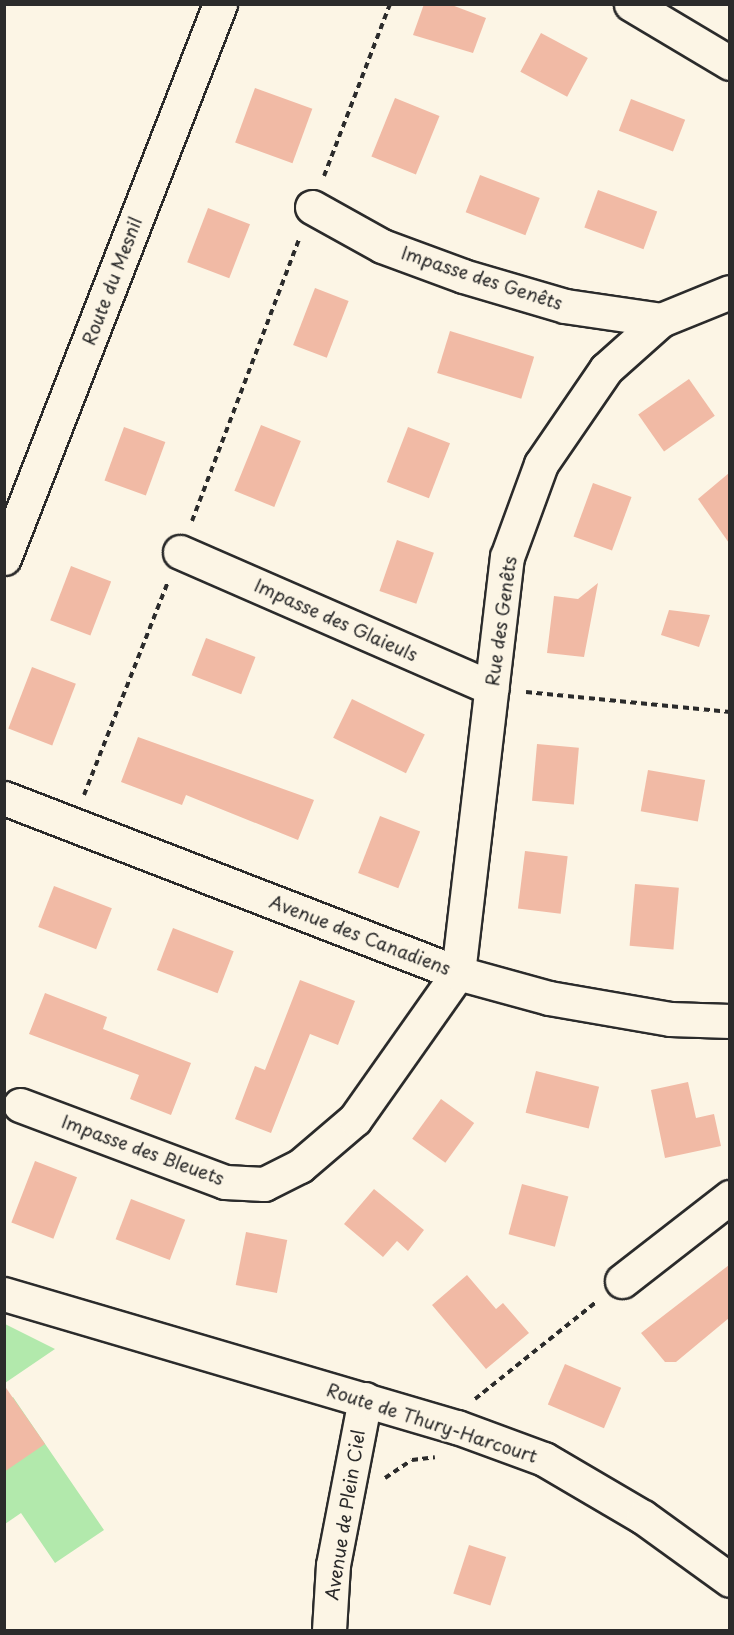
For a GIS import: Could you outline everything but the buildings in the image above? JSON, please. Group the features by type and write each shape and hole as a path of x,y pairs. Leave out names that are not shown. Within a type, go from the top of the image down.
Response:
{"street":[{"name":"Route du Mesnil","path":"4,558 220,4"},
{"path":"631,4 729,63"},
{"name":"Impasse des Genêts","path":"312,207 382,246 463,276 565,306 662,320"},
{"name":"Rue des Genêts","path":"458,973 507,557 541,464 606,369 662,320 729,292"},
{"name":"Impasse des Glaieuls","path":"180,552 492,688"},
{"name":"Avenue des Canadiens","path":"4,798 458,973 549,998 670,1019 729,1021"},
{"name":"Impasse des Bleuets","path":"20,1105 225,1182 264,1184 300,1167 355,1119 458,973"},
{"path":"622,1281 729,1197"},
{"name":"Route de Thury-Harcourt","path":"4,1294 245,1364 269,1392 363,1409 544,1459 643,1517 729,1580"},
{"name":"Avenue de Plein Ciel","path":"329,1630 333,1565 363,1409"}],"path":[{"path":"80,804 180,552 390,4"},
{"path":"492,688 729,712"},
{"path":"466,1407 622,1281"},
{"path":"381,1490 384,1479 412,1460 447,1455"}],"green space":[{"path":"5,1324 55,1349 4,1383"},
{"path":"13,1397 104,1530 55,1563 21,1513 5,1524 5,1402"}]}
